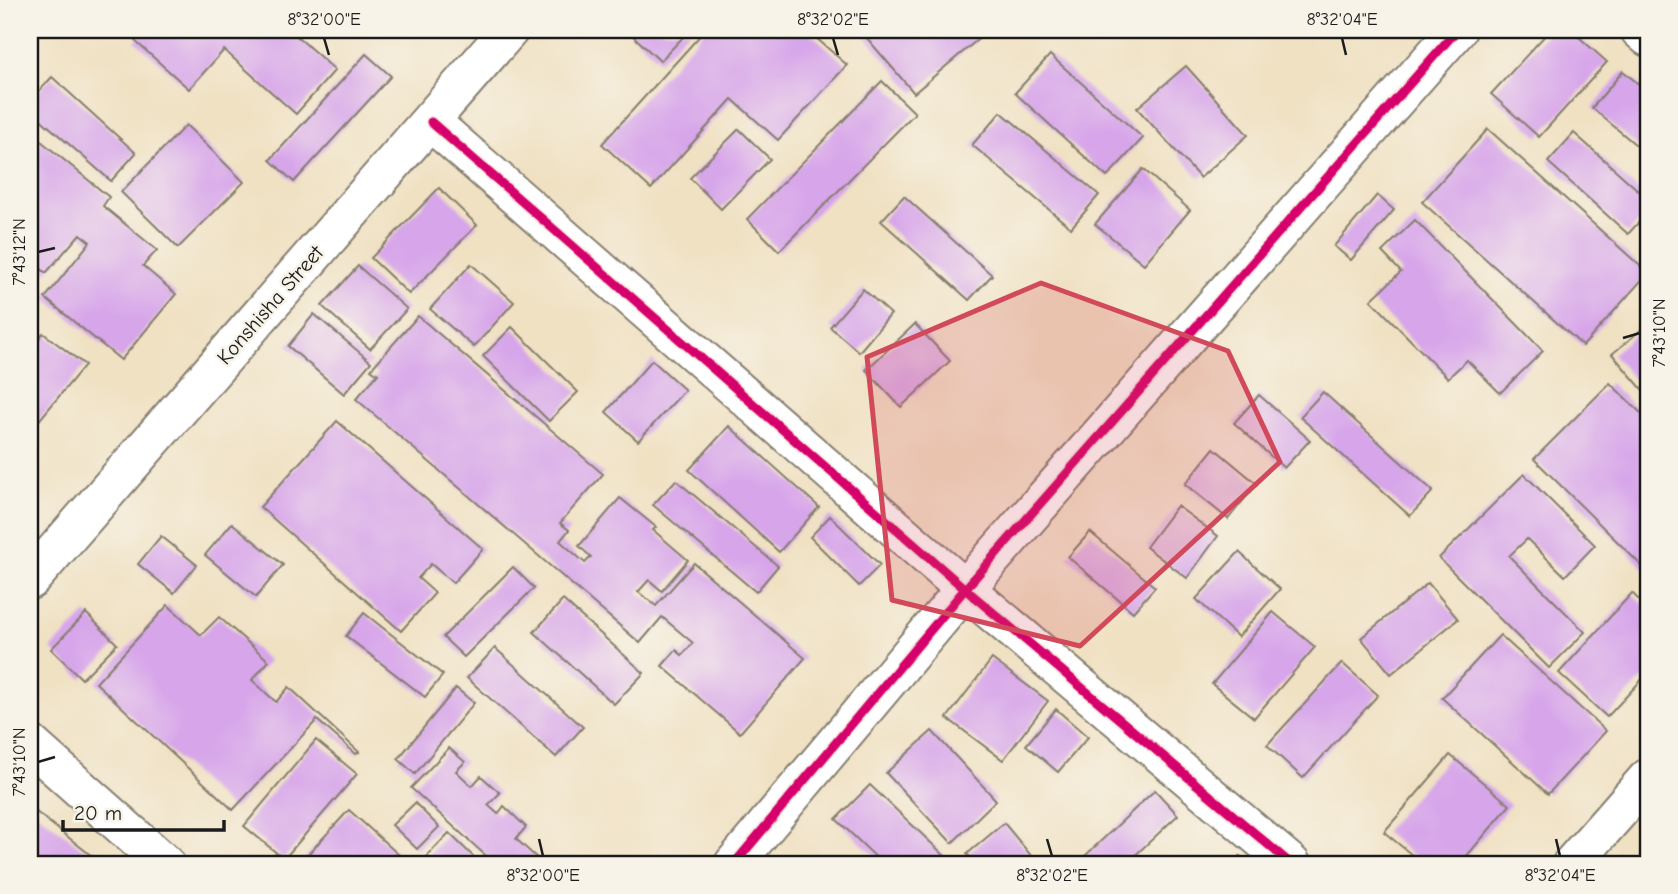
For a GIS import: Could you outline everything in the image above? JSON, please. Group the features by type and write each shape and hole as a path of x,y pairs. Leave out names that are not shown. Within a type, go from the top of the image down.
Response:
{"street":[{"name":"Konshisha Street","path":"30,580 509,30"},
{"path":"734,864 965,589 1457,30"},
{"path":"1640,30 1648,37"},
{"path":"431,122 965,589 1291,864"},
{"path":"30,744 166,864"},
{"path":"1572,864 1648,778"}],"highlighted area":[{"path":"1041,283 1228,351 1280,462 1080,646 892,600 867,357"}],"building":[{"path":"145,30 290,30 335,70 296,114 224,50 189,89 135,41"},
{"path":"633,30 690,30 660,61 630,33"},
{"path":"705,30 807,30 847,65 778,140 732,99 651,189 602,144"},
{"path":"860,30 989,30 914,93"},
{"path":"1550,30 1571,30 1607,62 1539,137 1491,94"},
{"path":"366,54 391,76 294,182 270,160"},
{"path":"1050,55 1143,138 1107,177 1015,93"},
{"path":"1186,66 1248,135 1200,178 1137,108"},
{"path":"1623,71 1648,92 1648,155 1592,108"},
{"path":"52,77 136,153 111,181 30,110 30,101"},
{"path":"882,81 915,113 779,251 747,219"},
{"path":"1001,112 1099,195 1071,228 972,145"},
{"path":"186,125 244,182 178,248 121,192"},
{"path":"739,129 770,159 721,209 690,178"},
{"path":"1488,129 1648,273 1583,346 1422,202"},
{"path":"30,132 109,197 103,206 157,250 143,266 176,294 121,360 45,298 90,242 80,234 46,273 30,259"},
{"path":"1574,133 1648,199 1648,212 1628,234 1548,162"},
{"path":"1143,169 1190,210 1144,264 1095,224"},
{"path":"439,188 477,225 409,294 371,258"},
{"path":"1377,195 1394,210 1351,260 1334,246"},
{"path":"904,196 992,275 969,300 881,221"},
{"path":"1415,220 1543,351 1500,393 1467,360 1448,378 1371,300 1401,272 1382,252"},
{"path":"471,264 514,302 474,347 430,309"},
{"path":"358,266 407,309 370,349 322,306"},
{"path":"863,289 891,314 859,352 830,327"},
{"path":"314,314 371,362 344,394 288,346"},
{"path":"418,316 603,474 560,523 569,530 560,541 585,563 591,557 579,546 620,498 656,527 653,530 688,560 662,591 649,580 638,592 656,606 694,563 805,658 740,733 662,666 676,650 682,655 693,643 662,617 640,643 356,399 378,374 371,369"},
{"path":"915,324 950,361 901,407 866,370"},
{"path":"1648,324 1648,396 1612,354"},
{"path":"512,327 578,392 549,421 483,356"},
{"path":"43,333 85,365 32,429 30,349"},
{"path":"652,360 685,390 638,441 606,412"},
{"path":"1610,383 1648,420 1648,572 1534,459"},
{"path":"1323,392 1433,491 1410,516 1300,417"},
{"path":"1259,395 1310,440 1284,468 1234,423"},
{"path":"337,421 483,549 453,583 431,564 418,578 435,593 401,631 260,507"},
{"path":"729,426 819,507 779,552 689,470"},
{"path":"1214,448 1257,484 1228,519 1185,484"},
{"path":"1524,474 1595,545 1565,576 1527,539 1509,556 1585,632 1549,668 1439,558"},
{"path":"676,480 778,566 756,592 653,505"},
{"path":"1177,506 1218,536 1187,578 1146,547"},
{"path":"830,516 880,565 859,586 810,537"},
{"path":"232,523 283,565 256,597 205,555"},
{"path":"1090,532 1155,587 1133,612 1068,557"},
{"path":"161,536 197,565 174,593 138,564"},
{"path":"1239,552 1280,589 1238,637 1196,599"},
{"path":"513,567 534,588 464,657 443,637"},
{"path":"1428,583 1458,619 1391,674 1361,638"},
{"path":"1632,593 1648,609 1648,673 1607,717 1559,673"},
{"path":"563,600 644,673 614,704 534,632"},
{"path":"168,605 201,635 219,617 269,661 252,680 276,702 289,687 359,752 356,754 317,720 233,810 96,683"},
{"path":"1273,612 1315,647 1254,718 1212,684"},
{"path":"86,613 117,644 82,679 51,649"},
{"path":"364,613 443,675 425,697 346,636"},
{"path":"1500,635 1606,731 1548,794 1442,698"},
{"path":"495,648 583,727 556,757 467,678"},
{"path":"992,659 1048,701 1003,760 947,718"},
{"path":"1342,663 1378,695 1303,778 1267,745"},
{"path":"456,688 474,703 415,774 398,759"},
{"path":"1056,709 1088,737 1058,772 1026,745"},
{"path":"932,731 996,800 952,843 886,773"},
{"path":"316,740 357,774 284,859 244,826"},
{"path":"449,748 465,762 456,771 472,786 481,776 500,793 488,805 498,814 504,806 526,827 516,839 538,859 533,864 495,864 411,788"},
{"path":"1450,755 1510,805 1460,864 1423,864 1384,832"},
{"path":"870,785 947,858 941,864 883,864 836,819"},
{"path":"1155,790 1178,815 1126,864 1093,864 1085,856"},
{"path":"415,803 439,827 417,849 392,825"},
{"path":"30,807 102,864 30,864"},
{"path":"349,810 409,864 299,864"},
{"path":"1004,823 1038,864 976,864 967,854"},
{"path":"449,833 481,864 436,864 427,856"},
{"path":"1240,856 1249,864 1233,864"}],"cycle path":[{"path":"734,864 965,589 1457,30"},
{"path":"431,122 965,589 1291,864"}]}
